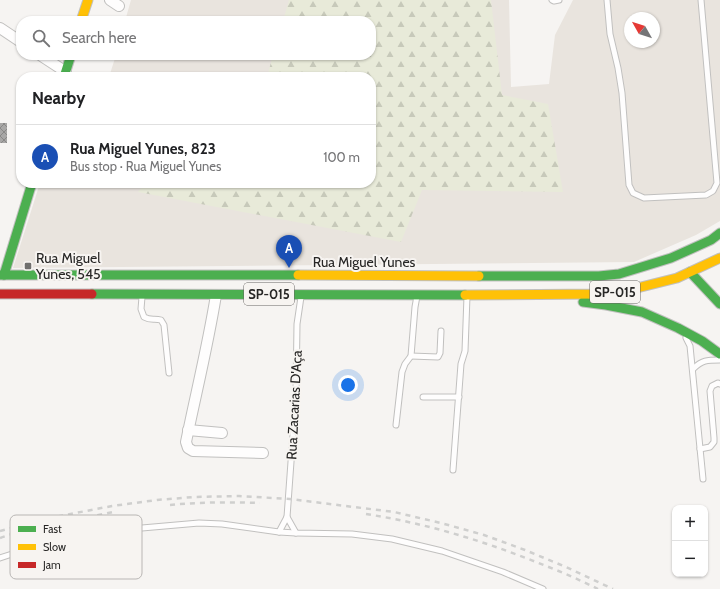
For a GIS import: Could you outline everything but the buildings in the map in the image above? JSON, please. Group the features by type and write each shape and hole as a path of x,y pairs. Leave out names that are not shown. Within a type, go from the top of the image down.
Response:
{"main road":[{"path":"83,16 88,0"},
{"path":"66,72 69,60"},
{"path":"2,275 30,188"},
{"name":"Rua Miguel Yunes","path":"2,275 599,276 618,274 671,258 711,240 720,233"},
{"path":"711,240 697,252 691,265 696,279 720,304"},
{"name":"SP-015","path":"0,294 537,296 599,294 625,291 677,278 691,265 720,258"},
{"path":"232,295 237,290 260,285 264,281 266,275"},
{"path":"301,294 304,285 308,282 328,276"},
{"path":"537,296 606,305 638,312 678,328 702,341 720,354"}],"street":[{"path":"110,0 119,6"},
{"path":"0,28 16,39"},
{"path":"47,60 62,72"},
{"path":"216,295 186,442 188,448 193,451 263,453"},
{"path":"188,430 222,433"}],"lane":[{"path":"552,0 559,0"},
{"path":"607,0 610,34 622,93 629,185 633,193 644,198 706,195 713,191 717,183 701,0"},
{"path":"142,294 141,309 144,317 149,320 161,320 164,325 168,372"},
{"name":"Rua Zacarias D'Aça","path":"287,516 296,393 297,324 301,294"},
{"path":"396,425 402,372 405,364 411,356 417,295"},
{"path":"453,470 461,364 465,351 468,295"},
{"path":"678,328 686,337 690,346 703,479"},
{"path":"411,356 438,357 440,353 441,331"},
{"path":"693,370 698,364 704,361 720,360"},
{"path":"700,449 710,447 714,442 710,391 712,386 718,383 720,384"},
{"path":"423,397 459,397"},
{"path":"279,532 287,516"},
{"path":"287,516 296,533"},
{"path":"142,528 199,523 222,524 279,532 352,534 392,539 442,551 503,572 543,589"},
{"path":"0,558 10,555"}],"shaded area":[{"path":"131,0 509,0 511,87 549,84 555,35 573,0 720,0 720,221 696,235 634,262 13,268 38,188 376,188 376,72 111,72 114,60 376,60 376,16 126,16"}],"green space":[{"path":"289,0 491,0 502,95 548,104 563,192 422,190 401,242 138,192 141,188 376,188 376,72 268,72 272,60 376,60 376,16 284,16"}],"railway":[{"path":"65,515 112,506 157,500 239,496 290,499 394,512 484,535 566,567 613,589"},
{"path":"170,505 215,502 260,503"},
{"path":"98,515 113,512"},
{"path":"366,514 409,522 452,533 544,565 598,589"},
{"path":"0,531 10,528"},
{"path":"0,538 10,534"}],"traffic: fast":[{"path":"66,72 69,60"},
{"path":"4,275 30,188"},
{"path":"479,276 599,276 619,274 671,258 711,240 720,233"},
{"path":"690,272 720,304"},
{"path":"0,275 298,275"},
{"path":"92,294 465,295"},
{"path":"583,302 642,312 678,328 702,341 720,354"}],"traffic: slow":[{"path":"83,16 88,0"},
{"path":"465,295 599,294 625,291 677,278 720,258"},
{"path":"298,275 479,276"}],"traffic: jam":[{"path":"0,294 92,294"}],"place":[{"name":"Rua Miguel Yunes, 545","path":"28,266"},
{"name":"Rua Miguel Yunes, 823","path":"289,268"}]}
